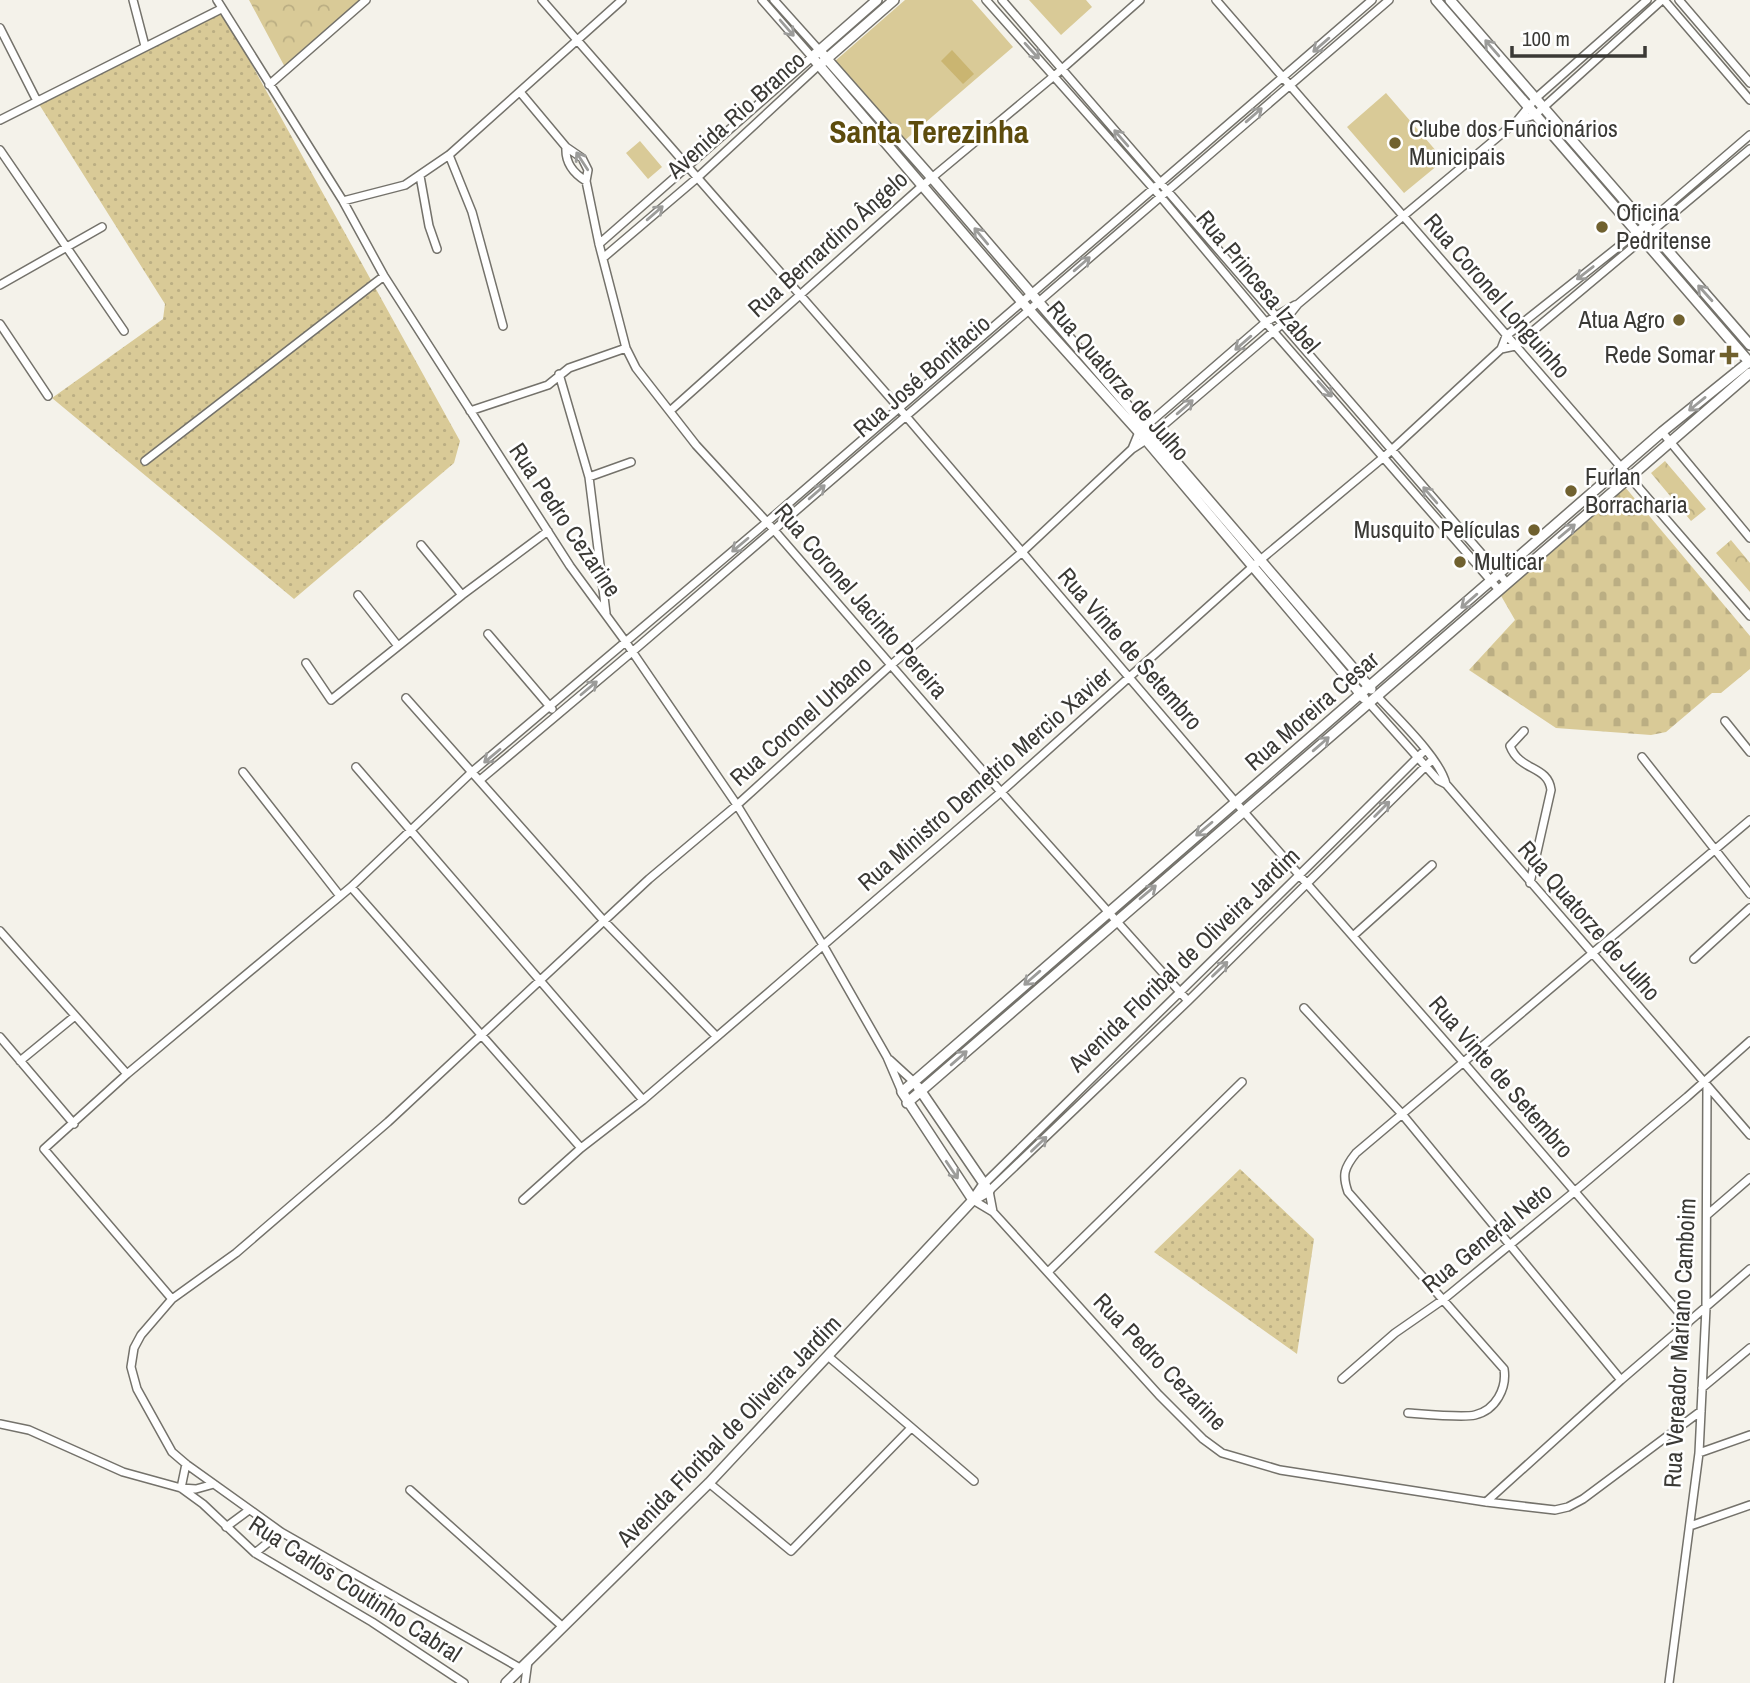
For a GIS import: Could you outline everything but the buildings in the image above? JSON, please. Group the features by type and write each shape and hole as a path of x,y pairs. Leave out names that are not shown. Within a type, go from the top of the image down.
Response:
{"street":[{"path":"133,0 145,46"},
{"name":"Rua Pedro Cezarine","path":"216,0 343,201 384,276 569,566 625,641 737,805 887,1057 907,1103 973,1200"},
{"path":"269,85 366,0"},
{"name":"Rua Vinte de Setembro","path":"542,0 899,408 1236,803 1688,1323"},
{"path":"343,201 390,190 420,176 449,155 622,0"},
{"name":"Rua Quatorze de Julho","path":"762,0 860,105 891,132 932,178 1031,294 1030,305"},
{"name":"Rua Quatorze de Julho","path":"774,0 815,54"},
{"name":"Avenida Rio Branco","path":"599,244 877,0"},
{"name":"Avenida Rio Branco","path":"603,258 697,178 822,62 894,0"},
{"name":"Rua Princesa Izabel","path":"986,0 1157,186"},
{"name":"Rua Princesa Izabel","path":"1002,0 1163,193 1282,324 1492,581 1503,586"},
{"name":"Rua Bernardino Ângelo","path":"670,411 922,186 1140,0"},
{"name":"Rua Coronel Longuinho","path":"1216,0 1750,616"},
{"path":"1031,294 1372,0"},
{"name":"Rua José Bonifacio","path":"480,780 632,652 1030,305 1389,0"},
{"path":"1436,0 1535,115 1750,345"},
{"path":"1450,0 1544,107 1750,362"},
{"name":"Rua Coronel Urbano","path":"520,1668 281,1532 186,1464 173,1452 137,1389 131,1367 134,1348 141,1335 172,1299 236,1253 388,1122 649,879 737,805 891,665 1021,553 1266,322 1298,304 1403,218 1517,121 1527,106 1647,0"},
{"path":"1663,0 1750,100"},
{"name":"Rua Coronel Urbano","path":"1517,121 1535,115 1663,0"},
{"path":"1679,0 1749,81 1739,87"},
{"path":"0,120 221,9"},
{"path":"850,23 858,32"},
{"path":"1693,34 1702,27"},
{"path":"0,28 37,101"},
{"path":"1598,42 1605,51"},
{"name":"Rua Coronel Jacinto Pereira","path":"520,92 566,147 582,158 588,170 586,181 599,244 626,348 636,368 696,445 767,522 1000,792 1188,1001"},
{"name":"Rua Quatorze de Julho","path":"860,105 881,139 991,265 1059,335 1146,433 1334,654 1369,686 1433,760 1444,774 1446,784"},
{"path":"881,139 891,132"},
{"name":"Rua Ministro Demetrio Mercio Xavier","path":"523,1200 581,1148 643,1100 823,946 1130,678 1256,564 1388,454 1502,349 1515,346 1750,135"},
{"name":"Rua Coronel Jacinto Pereira","path":"566,147 566,156 571,167 576,175 586,181"},
{"name":"Rua Ministro Demetrio Mercio Xavier","path":"1506,336 1711,182 1750,149"},
{"path":"0,150 124,331"},
{"path":"449,155 472,212 503,326"},
{"path":"1705,174 1711,182"},
{"path":"420,176 429,226 437,249"},
{"name":"Rua Princesa Izabel","path":"1163,193 1273,331 1500,574 1503,586"},
{"path":"954,223 964,216"},
{"path":"0,285 102,227"},
{"path":"991,265 1000,259"},
{"path":"145,461 384,276"},
{"name":"Rua Coronel Urbano","path":"1146,433 1282,324 1298,304"},
{"name":"Rua José Bonifacio","path":"172,1299 44,1149 127,1074 351,887 473,771 899,408 1030,305"},
{"path":"0,324 48,396"},
{"path":"1502,349 1506,336"},
{"path":"470,411 548,385 569,368 626,348"},
{"name":"Rua Moreira Cesar","path":"902,1092 1662,432 1750,362"},
{"name":"Rua Moreira Cesar","path":"907,1103 1750,373"},
{"path":"559,374 589,477 606,615"},
{"path":"1662,432 1750,538"},
{"path":"589,477 631,462"},
{"path":"306,663 331,700 462,595 548,531"},
{"path":"421,545 462,595"},
{"path":"358,595 398,646"},
{"path":"488,634 556,716"},
{"name":"Rua Quatorze de Julho","path":"1334,654 1360,693 1438,780 1446,784 1750,1135"},
{"path":"406,698 604,921 716,1036"},
{"path":"1387,723 1395,716"},
{"path":"1725,721 1750,752"},
{"path":"1524,731 1510,746 1513,755 1520,763 1545,774 1550,781 1551,790 1530,883"},
{"path":"520,732 527,740"},
{"name":"Avenida Floribal de Oliveira Jardim","path":"987,1187 1178,992 1229,945 1425,750"},
{"path":"1642,757 1750,894"},
{"name":"Avenida Floribal de Oliveira Jardim","path":"506,1683 709,1483 973,1200 1188,1001 1433,760"},
{"path":"356,767 643,1100"},
{"path":"243,772 340,896"},
{"path":"1358,816 1367,825"},
{"path":"1408,1413 1475,1416 1495,1404 1506,1382 1504,1369 1348,1192 1343,1177 1346,1166 1356,1153 1750,820"},
{"path":"1353,936 1432,864"},
{"path":"351,887 581,1148"},
{"path":"1694,959 1750,908"},
{"path":"0,931 127,1074"},
{"path":"1229,945 1237,953"},
{"path":"1304,1008 1402,1114 1621,1380"},
{"path":"20,1061 75,1016"},
{"path":"0,1037 74,1124"},
{"name":"Rua General Neto","path":"1342,1379 1395,1333 1444,1299 1705,1085 1749,1044"},
{"name":"Rua Pedro Cezarine","path":"887,1057 921,1091 987,1187 993,1212 1159,1395 1203,1439 1222,1453 1280,1470 1555,1510 1583,1499 1701,1411"},
{"path":"1049,1271 1242,1082"},
{"name":"Rua Vereador Mariano Camboim","path":"1669,1683 1699,1453 1706,1308 1705,1085"},
{"path":"938,1148 952,1137"},
{"path":"1707,1215 1750,1178"},
{"path":"973,1200 993,1212"},
{"path":"1486,1502 1621,1380 1750,1269"},
{"path":"1702,1388 1750,1348"},
{"path":"829,1357 974,1481"},
{"name":"Rua Carlos Coutinho Cabral","path":"0,1423 29,1430 123,1472 181,1488 203,1504 255,1553 372,1622 464,1683"},
{"path":"709,1483 792,1552 911,1428"},
{"path":"1699,1453 1750,1435"},
{"path":"186,1464 181,1488 196,1489 214,1484"},
{"path":"195,1471 196,1489"},
{"path":"410,1490 563,1627"},
{"path":"1690,1526 1750,1505"},
{"path":"226,1527 248,1510"},
{"path":"255,1553 281,1532"},
{"path":"525,1683 528,1660"}],"green space":[{"path":"249,0 366,0 287,71"},
{"path":"905,0 972,0 1013,47 904,141 835,61"},
{"path":"1029,0 1086,0 1092,7 1061,35"},
{"path":"221,9 460,441 454,463 294,599 52,398 163,319 165,304 37,101"},
{"name":"Clube dos Funcionários Municipais","path":"1386,93 1444,160 1404,193 1347,127"},
{"path":"640,141 662,167 648,179 626,153"},
{"path":"1665,461 1706,509 1691,521 1651,473"},
{"path":"1625,487 1750,636 1750,669 1721,693 1712,693 1666,732 1651,735 1556,728 1469,670 1515,620 1500,594"},
{"path":"1731,540 1750,563 1750,592 1716,553"},
{"path":"1240,1169 1314,1239 1297,1354 1154,1252"}],"shaded area":[{"path":"952,50 974,74 963,84 941,61"}],"place":[{"name":"Clube dos Funcionários Municipais","path":"1395,143"},
{"name":"Oficina Pedritense","path":"1602,227"},
{"name":"Atua Agro","path":"1679,320"},
{"name":"Rede Somar","path":"1729,355"},
{"name":"Furlan Borracharia","path":"1571,491"},
{"name":"Musquito Películas","path":"1534,530"},
{"name":"Multicar","path":"1460,562"}],"district":[{"name":"Santa Terezinha","path":"929,132"}]}
